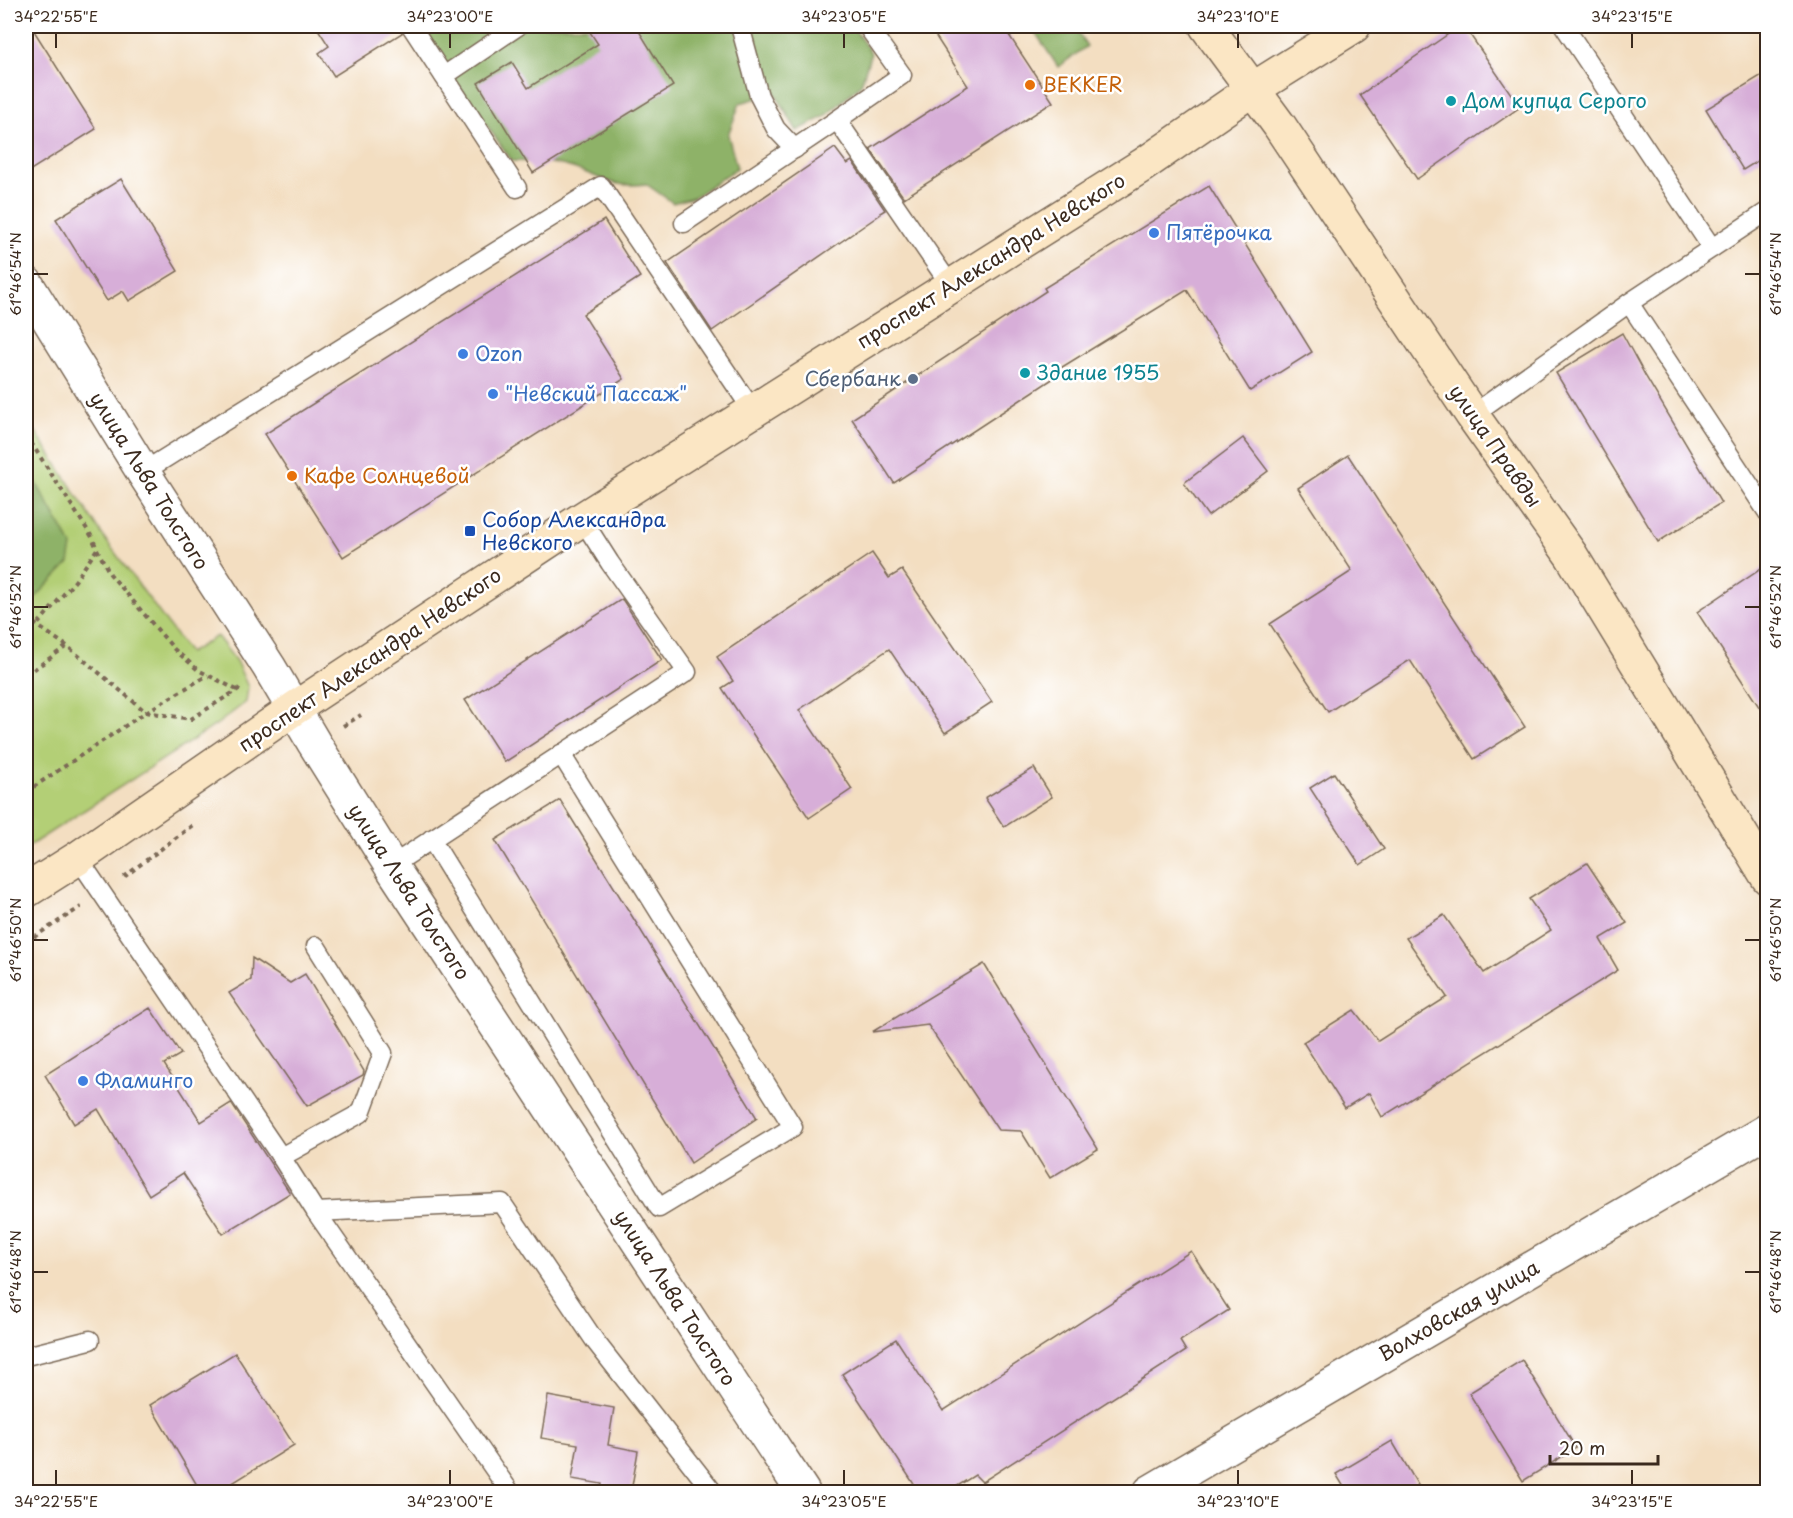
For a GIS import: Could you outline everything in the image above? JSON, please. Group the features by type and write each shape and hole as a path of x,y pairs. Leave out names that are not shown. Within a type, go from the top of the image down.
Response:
{"main road":[{"name":"улица Правды","path":"1206,26 1285,134 1472,415 1571,555 1765,869"},
{"name":"проспект Александра Невского","path":"26,891 78,858 295,708 582,519 1143,165 1253,89 1354,26"}],"street":[{"name":"улица Льва Толстого","path":"26,283 143,472 295,708 314,743 391,866 804,1492"},
{"name":"Волховская улица","path":"1149,1492 1767,1130"}],"lane":[{"path":"411,26 517,188"},
{"path":"444,76 518,26"},
{"path":"740,26 759,96 776,129 795,149"},
{"path":"684,224 902,75 867,26"},
{"path":"1564,26 1712,248"},
{"path":"837,120 951,286"},
{"path":"143,472 601,186 753,411"},
{"path":"1472,415 1629,303 1767,212"},
{"path":"1629,303 1767,513"},
{"path":"391,866 687,672 610,563 582,519"},
{"path":"431,839 659,1208 793,1127 561,754"},
{"path":"78,858 316,1212 510,1492"},
{"path":"281,1157 361,1113 383,1053 316,946"},
{"path":"316,1212 502,1203 595,1341 713,1492"},
{"path":"26,1356 90,1340"}],"path":[{"path":"26,435 92,537 110,574 174,649 198,670 237,690"},
{"path":"37,625 75,581 97,549"},
{"path":"26,618 67,646 146,712 191,719 269,667"},
{"path":"26,675 67,646"},
{"path":"26,792 146,712 208,675"},
{"path":"26,942 102,894 195,823"}],"green space":[{"path":"420,26 852,26 871,53 861,84 826,116 797,131 775,93 740,103 728,135 737,168 694,197 673,203 646,184 624,185 562,165 512,161"},
{"path":"1031,26 1074,26 1087,46 1058,67"},
{"path":"26,417 105,539 189,653 217,636 236,661 248,687 246,702 216,725 26,848"},
{"path":"26,465 72,546 69,563 32,601 26,602"}],"building":[{"path":"26,26 31,26 96,129 26,173"},
{"path":"316,26 400,26 402,33 334,76 319,53 329,46"},
{"path":"586,26 636,26 673,86 533,173 478,83 512,62 528,88 598,44"},
{"path":"929,26 1003,26 1053,102 904,198 870,149 968,86"},
{"path":"1460,26 1464,26 1520,107 1417,179 1360,95"},
{"path":"1767,72 1767,155 1743,170 1706,109"},
{"path":"835,148 847,164 852,161 885,210 712,331 667,263"},
{"path":"121,179 178,271 129,301 123,291 107,301 56,219"},
{"path":"1209,186 1312,352 1250,391 1187,290 1054,372 1057,376 894,483 852,419 1046,291 1044,288"},
{"path":"604,220 640,277 583,314 624,379 343,557 265,434"},
{"path":"1622,333 1721,503 1658,542 1556,373"},
{"path":"1243,438 1268,471 1208,516 1184,483"},
{"path":"1348,455 1525,727 1474,759 1410,660 1328,712 1270,624 1352,571 1298,488"},
{"path":"872,553 889,578 902,570 992,702 945,733 889,649 799,710 852,789 809,818 722,688 733,681 717,657"},
{"path":"1767,565 1767,719 1697,612"},
{"path":"622,599 662,660 505,762 465,700"},
{"path":"1034,768 1052,797 1004,827 985,798"},
{"path":"1334,773 1384,849 1360,865 1310,788"},
{"path":"560,800 757,1118 691,1163 495,840"},
{"path":"1587,863 1627,923 1600,939 1618,970 1382,1117 1369,1093 1345,1108 1303,1042 1354,1010 1378,1041 1447,997 1406,938 1444,915 1484,973 1551,930 1529,899"},
{"path":"252,958 290,983 305,974 364,1071 363,1075 307,1106 229,993 251,980"},
{"path":"984,964 1098,1149 1050,1178 1021,1131 998,1130 928,1025 872,1032"},
{"path":"150,1008 181,1054 164,1064 201,1122 231,1103 290,1193 223,1234 183,1173 149,1195 98,1109 74,1124 45,1075"},
{"path":"1191,1251 1229,1310 1180,1341 1186,1351 982,1482 975,1475 948,1492 919,1492 842,1374 896,1339 943,1411"},
{"path":"235,1353 294,1445 218,1492 201,1492 150,1405"},
{"path":"1522,1360 1576,1448 1523,1481 1469,1393"},
{"path":"548,1396 614,1408 608,1445 638,1451 631,1492 600,1492 602,1484 572,1479 578,1444 541,1438"},
{"path":"1392,1441 1422,1492 1347,1492 1336,1474"}],"place":[{"name":"BEKKER","path":"1030,85"},
{"name":"Дом купца Серого","path":"1451,101"},
{"name":"Пятёрочка","path":"1154,233"},
{"name":"Ozon","path":"463,354"},
{"name":"Здание 1955","path":"1025,373"},
{"name":"Сбербанк","path":"913,379"},
{"name":"\"Невский Пассаж\"","path":"493,394"},
{"name":"Кафе Солнцевой","path":"292,476"},
{"name":"Собор Александра Невского","path":"470,531"},
{"name":"Фламинго","path":"83,1081"}]}
